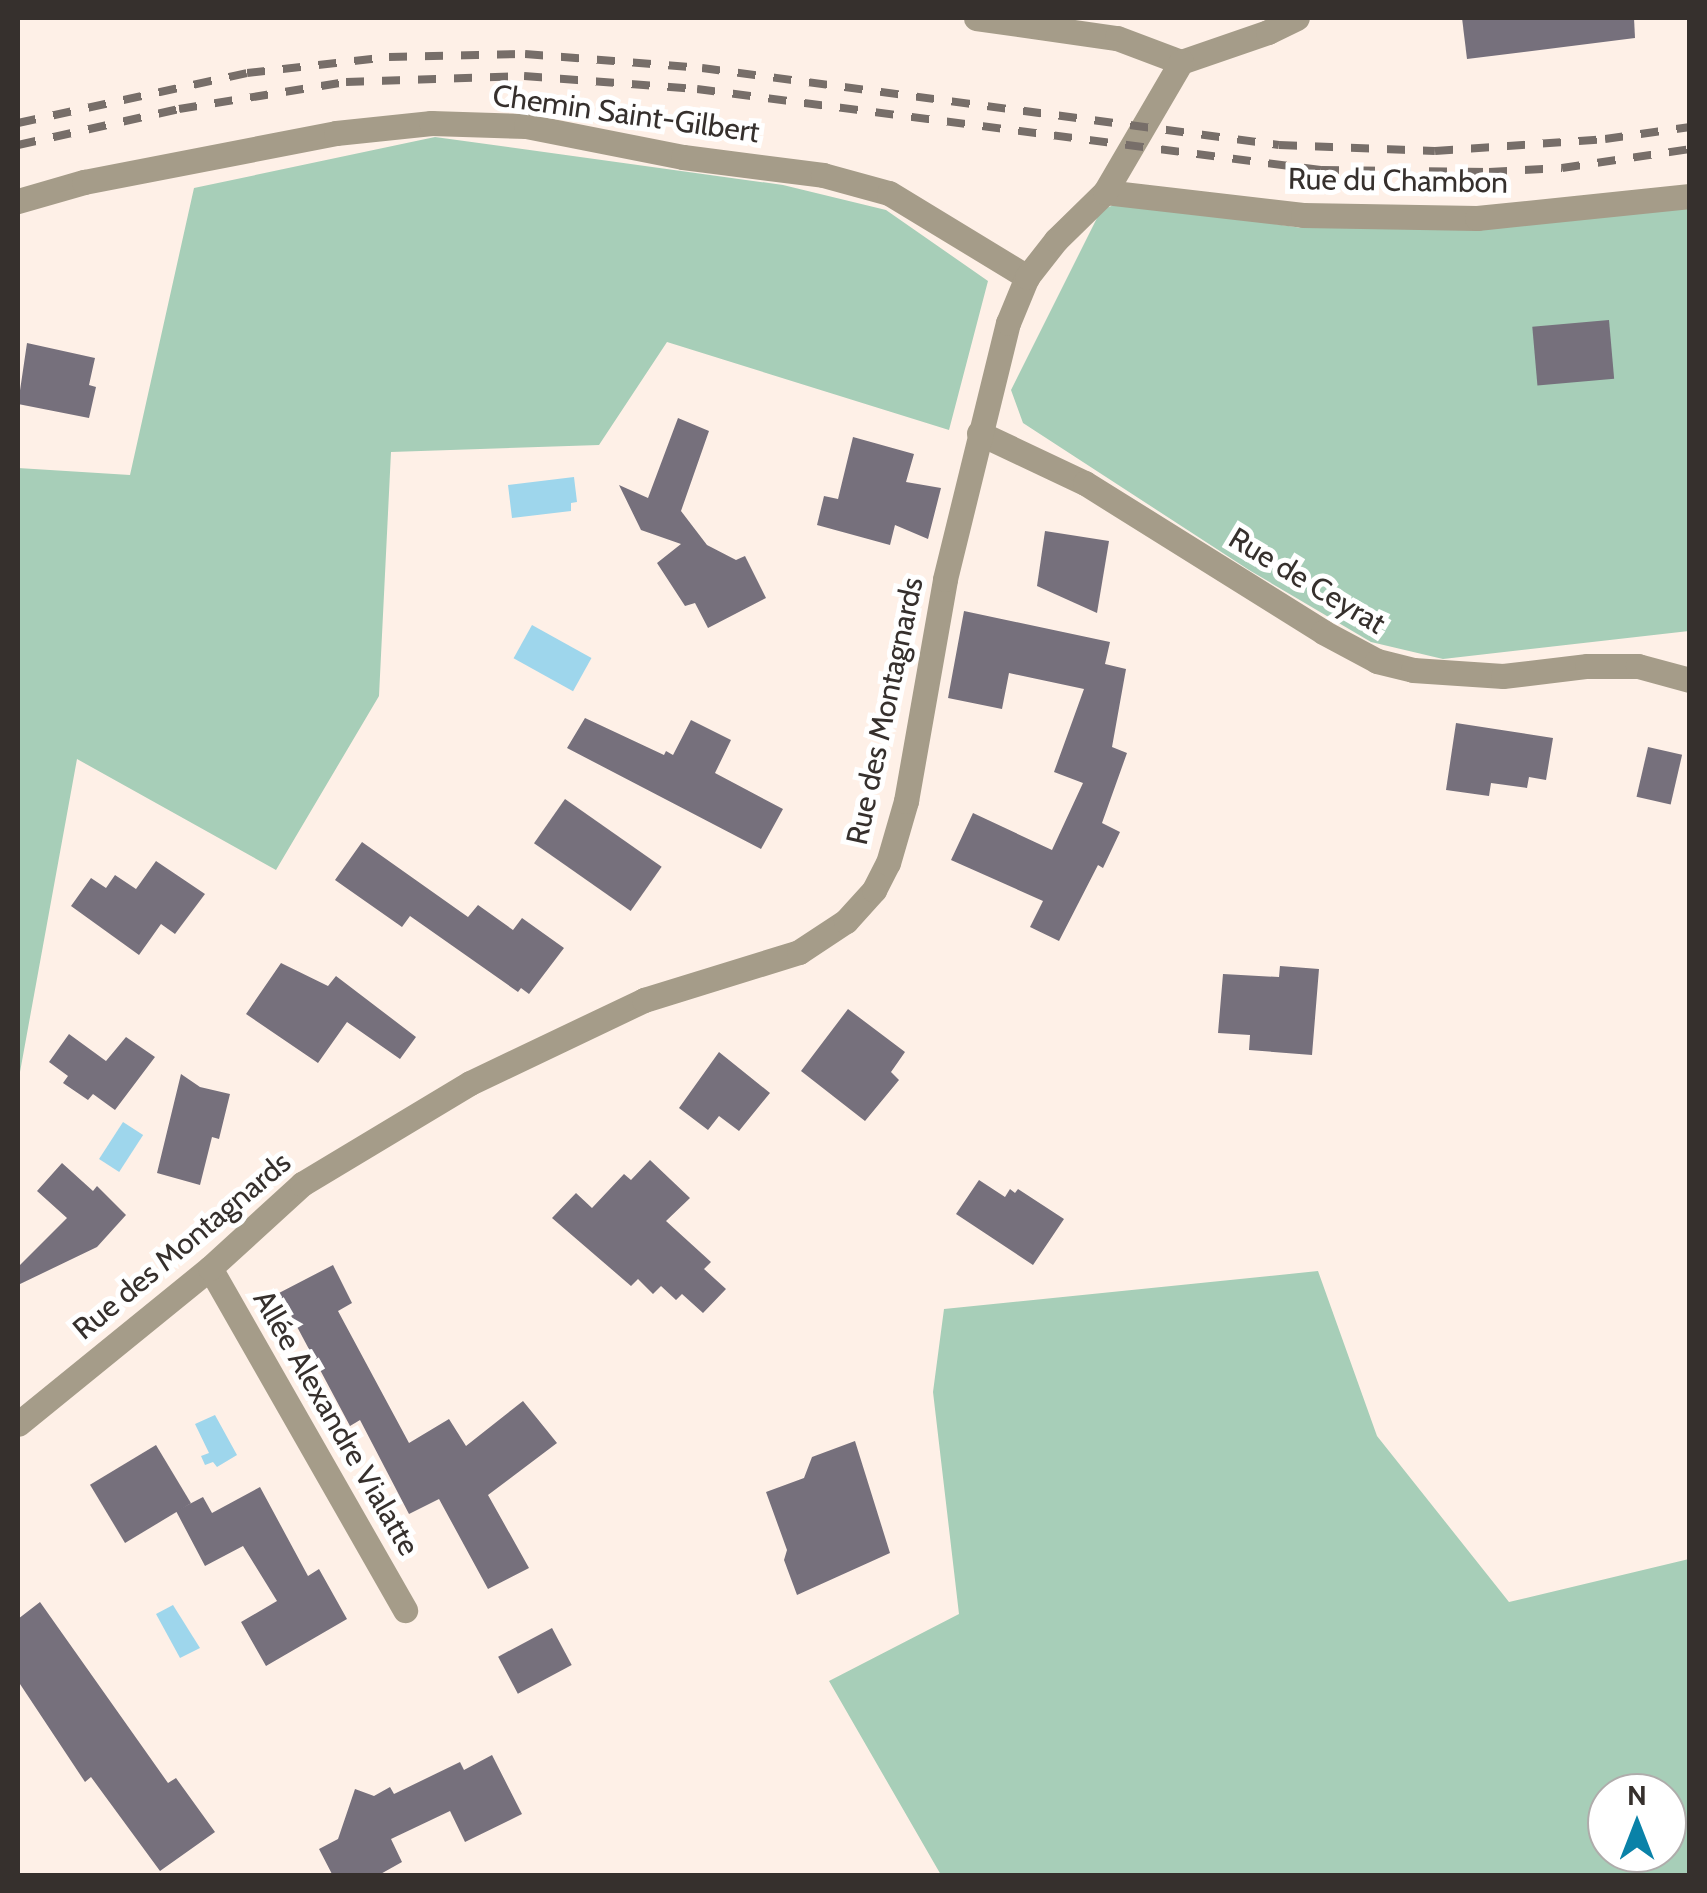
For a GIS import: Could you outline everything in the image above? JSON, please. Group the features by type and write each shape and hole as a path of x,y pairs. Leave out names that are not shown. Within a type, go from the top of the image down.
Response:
{"street":[{"path":"976,18 1076,24 1155,49 1181,62 1296,18"},
{"name":"Rue des Montagnards","path":"18,1424 210,1268 302,1184 470,1083 644,1000 799,952 855,911 874,890 898,832 945,579 1008,323 1027,277 1105,192 1181,62"},
{"name":"Chemin Saint-Gilbert","path":"18,201 84,182 336,133 430,123 526,126 683,156 822,175 889,193 1027,277"},
{"name":"Rue du Chambon","path":"1105,192 1303,215 1477,218 1690,196"},
{"name":"Rue de Ceyrat","path":"980,433 1085,482 1322,632 1377,661 1426,672 1504,676 1587,666 1638,666 1690,680"},
{"name":"Allée Alexandre Vialatte","path":"210,1268 405,1610"}],"green space":[{"path":"435,137 783,185 886,210 988,281 949,430 667,342 599,445 391,452 379,696 276,870 77,759 18,1083 18,468 130,475 194,188"},
{"path":"1124,201 1302,228 1508,225 1689,205 1689,631 1443,659 1371,642 1249,570 1023,423 1011,390 1101,210"},
{"path":"1318,1271 1377,1436 1509,1602 1689,1559 1689,1875 941,1875 829,1681 959,1614 933,1392 944,1309"}],"water":[{"path":"574,477 577,502 571,503 571,511 512,518 508,485"},
{"path":"532,625 591,658 573,691 514,658"},
{"path":"123,1122 143,1135 119,1172 99,1159"},
{"path":"215,1415 237,1455 217,1467 213,1462 205,1465 201,1456 209,1453 195,1424"},
{"path":"173,1605 200,1648 180,1658 156,1614"}],"building":[{"path":"1462,18 1634,18 1635,38 1467,59"},
{"path":"1609,320 1614,379 1537,385 1532,327"},
{"path":"27,343 95,358 89,385 96,387 89,418 18,404"},
{"path":"678,418 709,431 681,511 707,545 736,560 745,556 766,598 708,628 695,603 685,606 657,563 681,544 641,530 619,485 648,498"},
{"path":"853,437 914,454 906,482 941,488 928,539 895,525 890,545 817,525 824,496 838,499"},
{"path":"1045,531 1109,541 1097,613 1037,586"},
{"path":"964,611 1110,642 1105,664 1126,669 1112,747 1127,753 1102,823 1120,832 1103,868 1098,865 1059,941 1030,927 1043,901 951,860 973,813 1052,850 1083,783 1054,772 1084,689 1009,673 1002,709 948,698"},
{"path":"585,718 664,755 666,751 673,755 691,720 731,740 715,773 783,809 761,849 567,748"},
{"path":"1456,723 1553,738 1546,780 1529,777 1527,788 1491,783 1489,796 1446,790"},
{"path":"1648,747 1682,755 1671,805 1637,797"},
{"path":"565,799 662,867 631,911 534,843"},
{"path":"362,842 468,917 478,905 513,930 522,918 564,948 529,994 521,988 518,992 410,916 402,927 335,880"},
{"path":"156,861 205,894 175,934 161,924 139,955 71,906 91,878 106,888 115,875 136,889"},
{"path":"281,963 328,986 336,976 416,1037 400,1059 347,1022 318,1063 246,1014"},
{"path":"1280,966 1319,969 1312,1055 1249,1050 1250,1035 1218,1033 1223,974 1279,977"},
{"path":"848,1009 905,1052 891,1072 899,1080 865,1121 801,1071"},
{"path":"69,1034 106,1061 126,1037 155,1057 115,1110 93,1094 88,1100 63,1083 68,1076 49,1062"},
{"path":"719,1052 770,1093 739,1131 719,1116 708,1130 679,1108"},
{"path":"181,1074 200,1087 230,1094 219,1139 212,1137 200,1185 157,1173"},
{"path":"650,1160 690,1198 666,1221 711,1262 704,1269 726,1289 703,1313 682,1294 676,1300 661,1286 653,1294 638,1279 631,1286 552,1218 576,1193 592,1208 624,1174 631,1180"},
{"path":"62,1163 93,1191 97,1186 126,1215 97,1247 18,1285 18,1267 67,1218 37,1191"},
{"path":"979,1180 1005,1197 1010,1189 1015,1193 1018,1189 1064,1219 1033,1265 956,1214"},
{"path":"333,1265 352,1303 338,1311 409,1443 449,1419 466,1446 523,1401 557,1443 488,1495 529,1568 488,1589 439,1499 409,1514 360,1420 350,1426 279,1293"},
{"path":"855,1441 890,1553 797,1595 784,1560 787,1550 766,1492 804,1478 812,1457"},
{"path":"156,1445 191,1503 125,1543 90,1485"},
{"path":"260,1487 308,1576 319,1569 347,1619 266,1666 241,1622 277,1601 243,1546 205,1566 176,1511 203,1497 212,1513"},
{"path":"40,1602 168,1783 176,1778 215,1832 160,1871 91,1777 85,1782 18,1681 18,1619"},
{"path":"552,1628 572,1665 518,1694 498,1657"},
{"path":"492,1755 522,1814 465,1842 450,1811 391,1839 402,1862 377,1876 333,1876 319,1849 338,1839 355,1789 374,1796 390,1787 394,1794 460,1762 464,1770"}],"railway":[{"path":"18,123 247,73 389,57 525,54 702,68 1279,145 1435,151 1605,139 1690,127"},
{"path":"18,145 179,109 346,82 524,76 697,89 1321,170 1489,172 1562,168 1690,149"}]}
